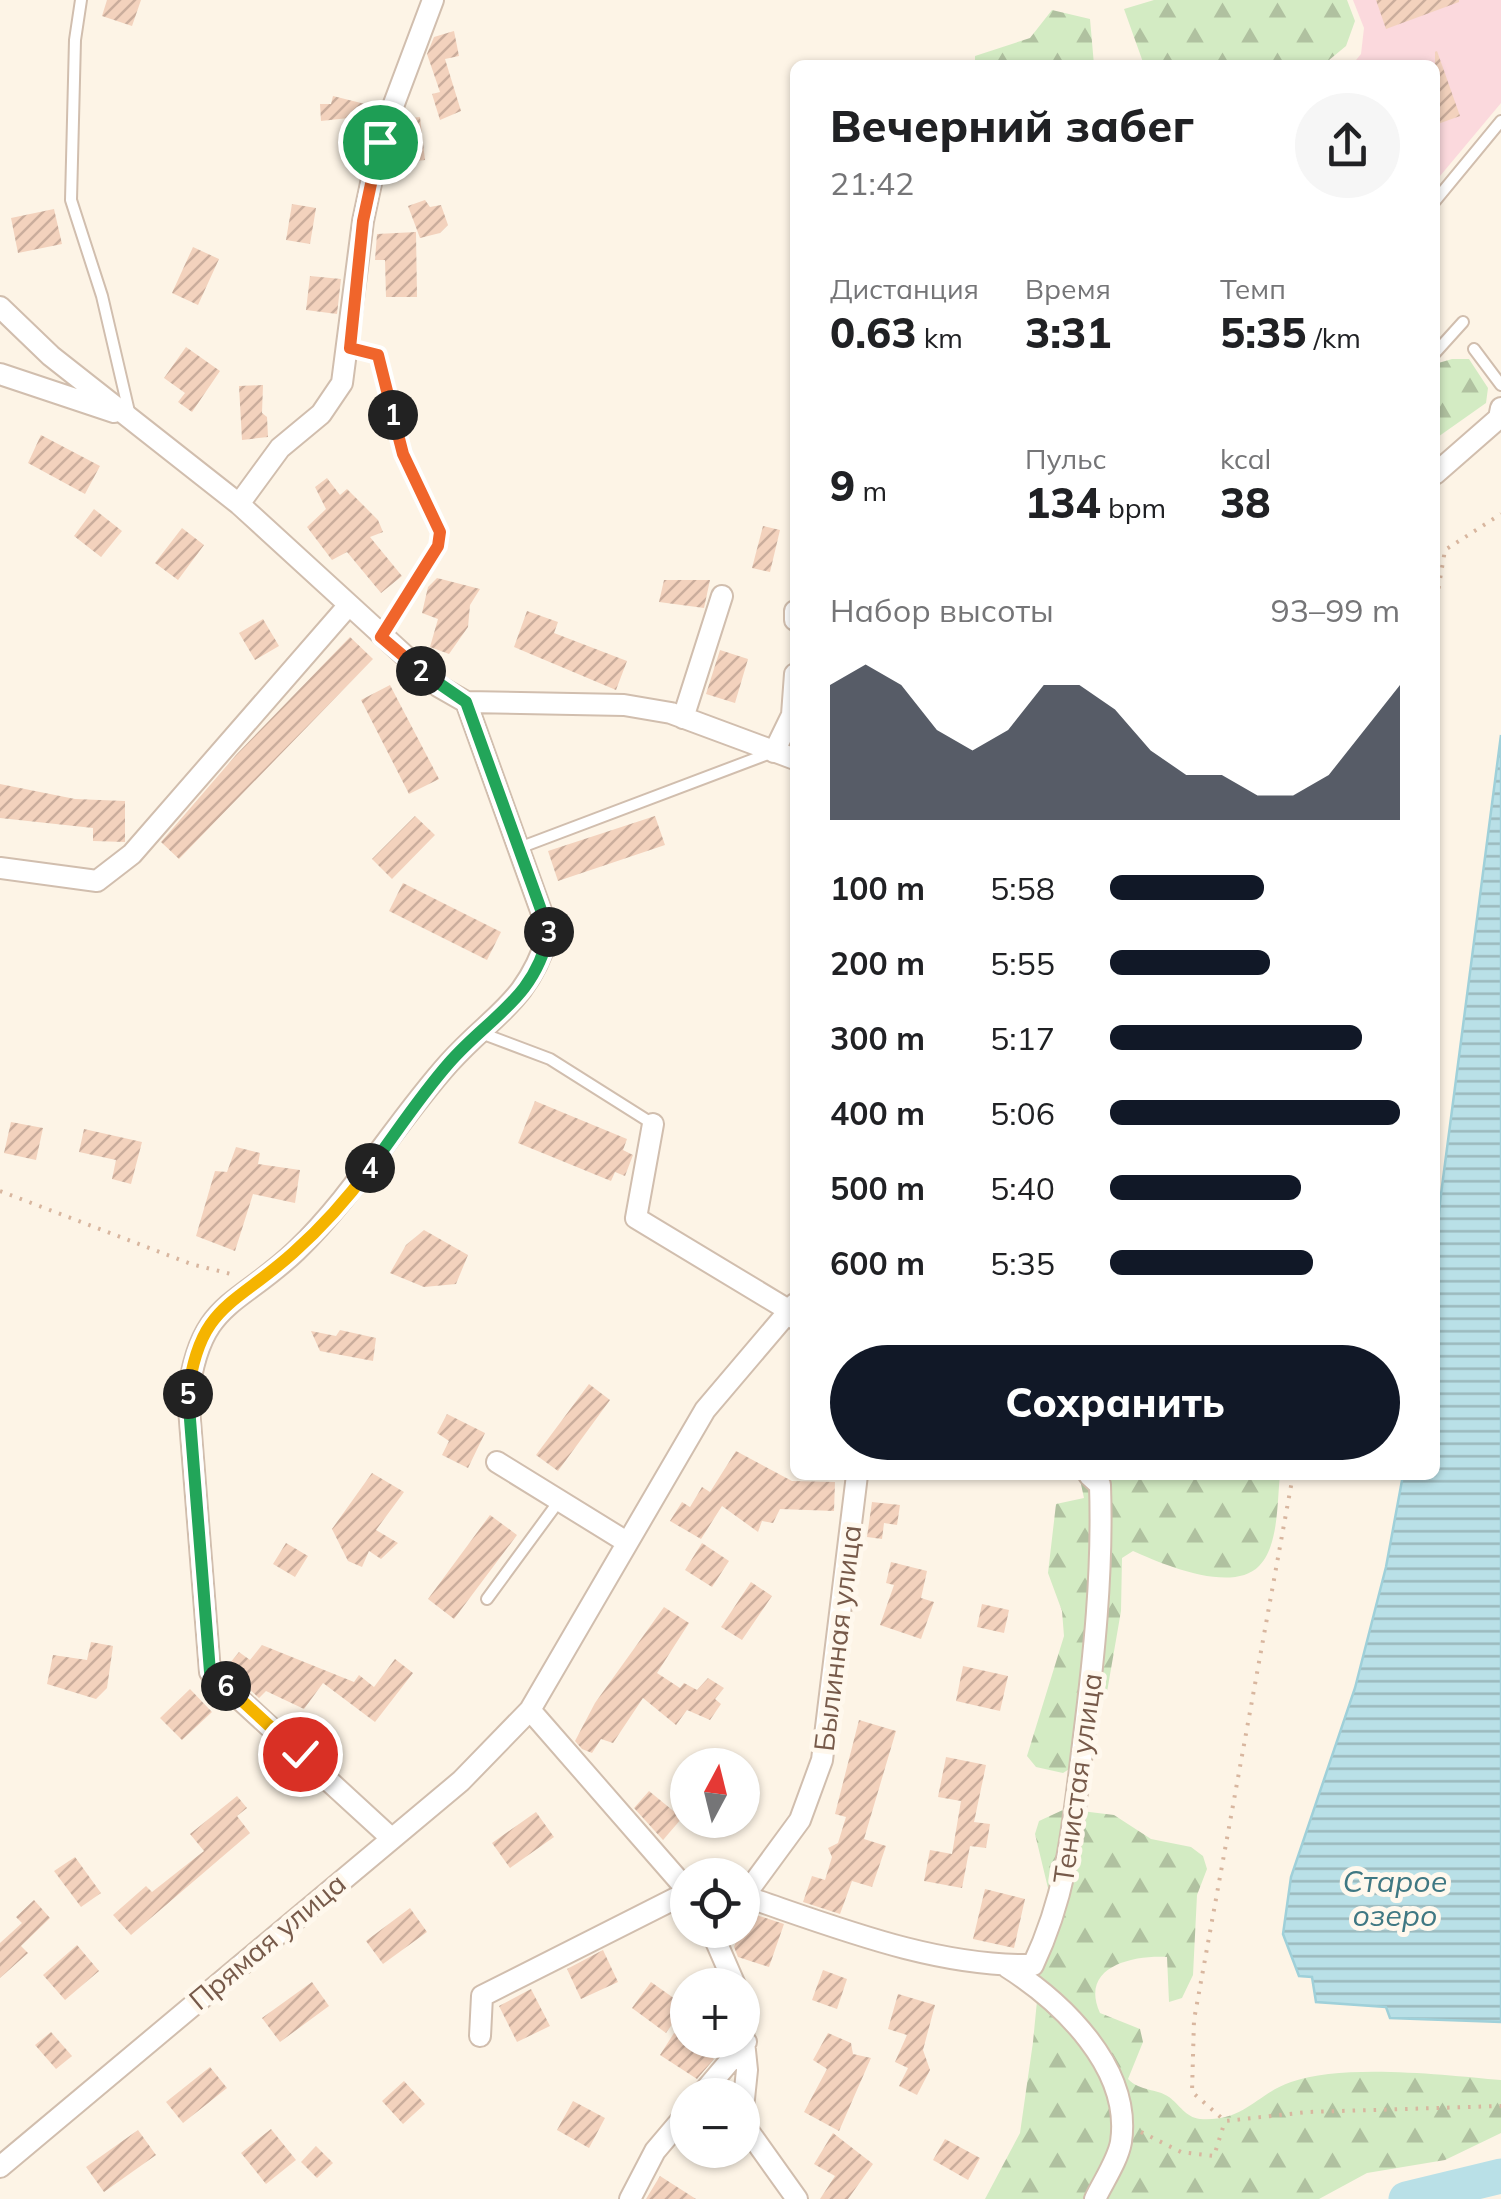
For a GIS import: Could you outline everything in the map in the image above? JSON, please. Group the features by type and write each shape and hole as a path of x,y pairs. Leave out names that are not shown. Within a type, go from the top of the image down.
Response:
{"street":[{"path":"239,504 280,448 321,414 342,383 350,348 363,221 380,142 433,0"},
{"path":"0,307 51,356 239,504 438,686 466,702 624,705 683,718 785,756 790,727"},
{"path":"0,374 131,417"},
{"path":"1440,470 1499,418 1501,408"},
{"path":"683,718 722,596"},
{"path":"0,868 98,881 132,854 348,606"},
{"path":"390,1837 210,1672 188,1396 193,1358 207,1325 232,1298 296,1251 358,1184 449,1062 519,999 538,967 550,934 466,702"},
{"path":"653,1124 636,1218 790,1309"},
{"name":"Прямая улица","path":"0,2167 461,1781 530,1710 625,1541 705,1410 790,1314"},
{"path":"497,1462 625,1541"},
{"name":"Былинная улица","path":"760,1877 800,1820 822,1760 856,1480"},
{"name":"Тенистая улица","path":"1005,1966 1033,1965 1067,1876 1102,1572 1100,1485 1094,1480"},
{"path":"530,1710 670,1870"},
{"path":"480,2036 482,1996 670,1900"},
{"path":"760,1903 863,1937 1005,1966 1049,1994 1087,2038 1118,2095 1121,2143 1095,2199"},
{"path":"630,2199 655,2151 670,2133"},
{"path":"760,2146 796,2199"}],"lane":[{"path":"81,0 71,200 102,296 131,417"},
{"path":"1440,194 1501,122"},
{"path":"1440,347 1463,322"},
{"path":"350,348 378,355 403,454 440,532 438,546 381,637"},
{"path":"1474,349 1501,385"},
{"path":"519,848 785,756"},
{"path":"480,1033 550,1059 653,1124"},
{"path":"486,1599 560,1500"}],"path":[{"path":"1440,580 1445,550 1461,536 1501,514"},
{"path":"0,1191 191,1264 261,1280"},
{"path":"1292,1480 1194,2020 1192,2092 1225,2121 1308,2112 1501,2106"},
{"path":"1120,2120 1181,2152 1214,2156 1225,2121"}],"shaded area":[{"path":"1353,0 1501,0 1501,103 1440,176 1440,60 1356,60 1361,54 1364,28"}],"green space":[{"path":"1154,0 1347,0 1355,21 1346,46 1329,60 1142,60 1124,9"},
{"path":"1052,10 1090,19 1094,60 975,60 975,56 1030,38"},
{"path":"1469,359 1488,388 1486,403 1440,435 1440,363"},
{"path":"1080,1480 1280,1480 1270,1547 1259,1566 1247,1574 1197,1574 1133,1551 1122,1558 1121,1611 1107,1692 1074,1766 1063,1773 1036,1767 1027,1756 1064,1636 1062,1611 1048,1573 1056,1504 1084,1498"},
{"path":"1065,1809 1114,1815 1151,1839 1191,1847 1203,1856 1207,1869 1197,1895 1193,1975 1182,1998 1169,2002 1167,1957 1139,1958 1112,1967 1097,1985 1095,1997 1100,2013 1140,2029 1143,2042 1128,2079 1133,2083 1164,2094 1195,2118 1215,2119 1239,2112 1279,2087 1313,2076 1395,2072 1501,2080 1501,2133 1445,2160 1367,2173 1319,2199 985,2199 1020,2133 1033,2042 1048,1888 1035,1834 1039,1821"}],"water":[{"name":"Старое озеро","path":"1501,735 1501,2022 1390,2018 1386,2007 1316,2002 1312,1977 1299,1976 1283,1934 1291,1877 1355,1688 1386,1567 1402,1480 1440,1480 1440,1202"}],"building":[{"path":"107,0 141,0 132,26 102,16"},
{"path":"1376,0 1459,0 1459,2 1386,29"},
{"path":"454,31 459,56 445,59 461,111 440,120 432,94 440,92 427,54 434,37"},
{"path":"1437,51 1460,116 1440,123 1440,60 1435,60"},
{"path":"333,96 365,104 358,117 321,121 320,104 331,104"},
{"path":"420,117 425,160 391,164 393,146 400,145 399,132 404,130 403,119"},
{"path":"425,200 430,207 441,205 448,225 440,233 420,238 408,206"},
{"path":"292,204 316,208 310,244 286,240"},
{"path":"54,209 62,244 18,253 11,218"},
{"path":"416,232 417,297 386,297 385,260 375,260 377,234"},
{"path":"193,247 219,259 198,305 172,293"},
{"path":"310,276 341,279 337,314 306,310"},
{"path":"186,347 220,371 192,412 178,402 185,393 164,378"},
{"path":"263,385 262,413 267,417 268,437 242,440 239,386"},
{"path":"41,435 100,466 85,494 28,463"},
{"path":"327,478 340,495 347,489 378,520 383,532 370,537 402,576 381,593 347,552 332,560 307,527 326,509 315,487"},
{"path":"94,509 122,531 101,557 74,536"},
{"path":"763,526 780,530 770,572 752,568"},
{"path":"182,528 204,545 178,580 155,563"},
{"path":"437,578 480,589 470,605 468,627 449,654 430,647 438,619 422,613 428,587"},
{"path":"664,580 710,580 704,608 659,602"},
{"path":"527,611 558,622 554,633 627,661 616,690 514,647"},
{"path":"263,619 279,646 255,660 239,633"},
{"path":"350,637 373,659 179,859 161,842 236,755"},
{"path":"720,650 748,659 735,703 706,694"},
{"path":"390,685 439,779 409,794 361,700"},
{"path":"0,784 75,799 125,801 125,842 93,841 93,828 0,818"},
{"path":"415,816 435,835 392,879 372,859"},
{"path":"655,816 665,845 558,881 548,851"},
{"path":"403,883 501,932 487,960 389,911"},
{"path":"535,1101 627,1139 623,1150 633,1155 625,1176 615,1172 611,1181 518,1143"},
{"path":"11,1122 43,1128 36,1160 4,1153"},
{"path":"84,1129 142,1142 131,1184 112,1179 116,1160 79,1152"},
{"path":"236,1147 260,1153 258,1164 300,1170 295,1203 253,1194 235,1251 196,1236 215,1171 227,1172"},
{"path":"424,1230 468,1255 456,1284 424,1287 390,1273 406,1245"},
{"path":"340,1330 376,1338 373,1361 320,1351 311,1331 336,1336"},
{"path":"589,1384 610,1400 558,1471 536,1455"},
{"path":"447,1414 485,1433 468,1468 442,1455 449,1441 437,1433"},
{"path":"736,1451 792,1481 835,1482 834,1511 780,1509 773,1523 762,1521 758,1532 722,1506 701,1539 670,1521 682,1502 690,1507 702,1487 710,1492"},
{"path":"372,1473 404,1492 376,1530 398,1543 381,1559 369,1551 362,1567 348,1561 332,1529"},
{"path":"872,1502 900,1505 897,1525 884,1523 882,1539 867,1537"},
{"path":"490,1515 517,1535 454,1619 428,1599"},
{"path":"286,1543 308,1556 295,1577 273,1564"},
{"path":"702,1543 729,1561 712,1587 685,1570"},
{"path":"891,1562 927,1571 921,1598 934,1602 921,1639 880,1625 894,1585 886,1583"},
{"path":"751,1582 772,1596 742,1640 721,1627"},
{"path":"982,1604 1009,1610 1004,1633 977,1627"},
{"path":"664,1607 689,1623 657,1673 680,1688 684,1683 697,1690 708,1678 724,1688 715,1699 721,1704 710,1720 687,1710 676,1725 643,1698 613,1743 601,1739 592,1753 582,1749 575,1741 595,1703"},
{"path":"91,1642 113,1646 107,1688 96,1699 47,1684 53,1655 87,1660"},
{"path":"262,1645 354,1682 359,1675 374,1687 395,1659 413,1673 375,1722 323,1683 304,1709 266,1691 259,1698 226,1668 239,1652 250,1660"},
{"path":"963,1666 1008,1676 1000,1711 956,1701"},
{"path":"190,1689 212,1712 182,1740 160,1718"},
{"path":"859,1720 896,1731 864,1839 886,1846 872,1887 852,1881 840,1914 803,1902 812,1876 825,1880 832,1857 828,1848 838,1843 846,1817 835,1814"},
{"path":"946,1757 986,1765 974,1822 990,1824 986,1848 970,1846 962,1888 924,1881 930,1850 952,1854 961,1801 938,1797"},
{"path":"649,1791 670,1808 670,1832 663,1840 634,1808"},
{"path":"237,1796 247,1808 237,1816 250,1833 131,1935 113,1915 146,1886 152,1892 204,1851 190,1834"},
{"path":"536,1812 554,1837 510,1868 492,1843"},
{"path":"75,1857 101,1893 81,1907 54,1871"},
{"path":"985,1889 1025,1899 1014,1948 973,1939"},
{"path":"34,1900 50,1918 21,1946 28,1953 0,1978 0,1943 22,1923 16,1917"},
{"path":"410,1908 427,1932 383,1964 366,1941"},
{"path":"760,1916 784,1924 769,1967 738,1957 734,1948 760,1948"},
{"path":"77,1945 99,1971 65,2000 43,1975"},
{"path":"603,1950 618,1982 581,1999 567,1969"},
{"path":"823,1970 847,1979 837,2009 812,2000"},
{"path":"312,1982 329,2006 280,2042 262,2018"},
{"path":"651,1982 670,1995 670,2027 666,2033 632,2008"},
{"path":"531,1989 550,2026 517,2042 499,2006"},
{"path":"898,1994 935,2005 923,2050 930,2070 917,2095 899,2086 908,2068 895,2062 907,2035 888,2029"},
{"path":"51,2032 72,2056 56,2069 35,2045"},
{"path":"828,2033 851,2043 853,2054 871,2058 839,2131 804,2112 827,2069 813,2060"},
{"path":"670,2039 670,2058 714,2059 695,2078 660,2055"},
{"path":"210,2067 227,2088 183,2123 166,2102"},
{"path":"404,2081 425,2104 403,2124 382,2101"},
{"path":"573,2101 605,2118 589,2148 557,2130"},
{"path":"271,2129 296,2160 266,2184 241,2153"},
{"path":"138,2130 156,2155 104,2192 86,2167"},
{"path":"833,2133 873,2164 848,2199 820,2199 835,2176 814,2164"},
{"path":"945,2139 980,2158 968,2180 933,2160"},
{"path":"316,2146 333,2163 317,2178 301,2162"},
{"path":"660,2176 696,2199 646,2199"}],"waterway":[{"path":"1406,2199 1501,2176"}],"route":[{"path":"300,1754 210,1672 188,1396 193,1358 207,1325 232,1298 296,1251 358,1184 449,1062 519,999 538,967 550,934 466,702 438,686 381,637 438,546 440,532 403,454 378,355 350,348 363,221 380,142"}]}
